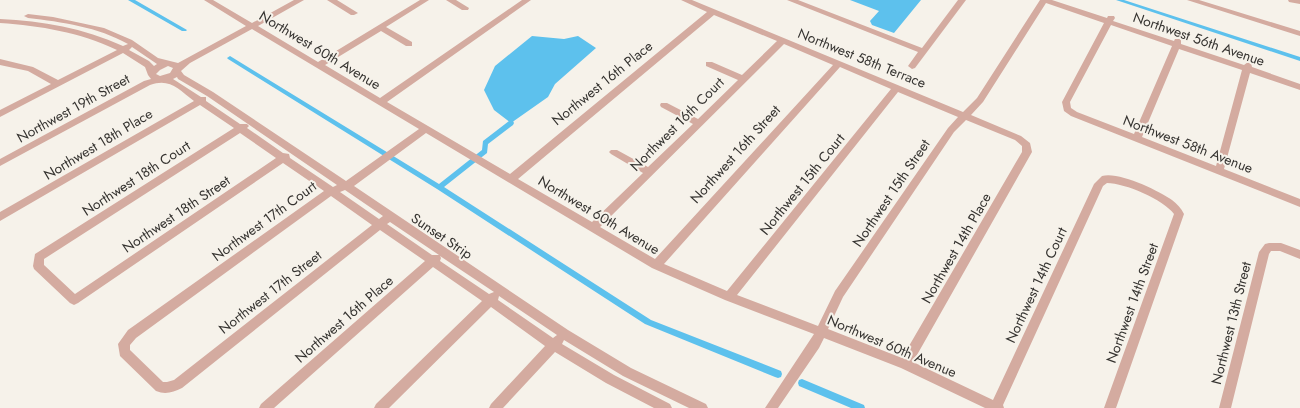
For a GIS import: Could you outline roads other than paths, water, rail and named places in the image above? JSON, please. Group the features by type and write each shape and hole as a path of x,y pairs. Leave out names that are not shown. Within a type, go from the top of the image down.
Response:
{"street":[{"name":"Northwest 60th Avenue","path":"208,0 656,265 729,297 822,331 905,364 997,407"},
{"path":"173,67 171,77 157,76 158,67 173,67 187,61 292,0"},
{"path":"251,25 300,0"},
{"path":"331,0 354,13"},
{"path":"319,65 425,0"},
{"path":"450,0 465,8"},
{"path":"380,102 527,0"},
{"name":"Northwest 58th Terrace","path":"685,0 1018,138 1027,145"},
{"path":"791,0 923,51"},
{"path":"912,66 962,0"},
{"name":"Northwest 56th Avenue","path":"1044,0 1110,20"},
{"name":"Northwest 15th Street","path":"771,408 822,331 839,294 951,130 980,100 1044,0"},
{"name":"Northwest 56th Avenue","path":"1056,0 1300,86"},
{"path":"1191,0 1300,34"},
{"path":"1292,0 1300,2"},
{"name":"Northwest 16th Place","path":"511,179 570,128 617,92 712,12"},
{"name":"Sunset Strip","path":"0,14 54,18 103,30 134,44 158,61 173,67 181,77 210,94 442,253 564,334 627,372 696,407"},
{"path":"47,25 54,18"},
{"name":"Northwest 58th Avenue","path":"1110,20 1066,102 1067,109 1074,114 1300,203"},
{"name":"Sunset Strip","path":"0,21 47,25 78,31 111,42 124,49 149,65 157,76 173,82 239,129 554,344 610,379 666,408"},
{"path":"380,27 409,44"},
{"name":"Northwest 16th Court","path":"593,228 782,41"},
{"path":"1137,139 1177,43"},
{"path":"0,114 134,44"},
{"path":"0,62 30,68 46,75 58,84"},
{"path":"709,64 743,79"},
{"name":"Northwest 16th Street","path":"656,265 838,64"},
{"path":"1219,171 1248,67"},
{"name":"Northwest 56th Avenue","path":"1248,67 1300,82"},
{"name":"Northwest 19th Street","path":"0,158 142,82 157,76"},
{"name":"Northwest 19th Street","path":"0,164 147,83 157,76"},
{"name":"Northwest 15th Court","path":"729,297 896,88"},
{"name":"Northwest 18th Place","path":"0,217 210,94"},
{"path":"664,105 699,123"},
{"name":"Northwest 18th Court","path":"74,300 38,266 39,257 249,122"},
{"name":"Northwest 17th Court","path":"167,388 160,387 124,352 124,344 132,334 330,191 354,182 426,129"},
{"name":"Northwest 14th Place","path":"905,364 1027,152 1027,145"},
{"name":"Northwest 18th Street","path":"74,300 293,151"},
{"path":"614,152 650,172"},
{"name":"Northwest 14th Street","path":"1105,179 1115,179 1168,201 1177,207 1180,214 1110,408"},
{"name":"Northwest 14th Court","path":"997,407 1099,184 1105,179"},
{"name":"Northwest 17th Street","path":"167,388 178,384 390,217"},
{"name":"Northwest 13th Street","path":"1225,408 1264,252 1269,247 1281,248 1300,255"},
{"name":"Northwest 16th Place","path":"265,408 442,253"},
{"path":"380,408 500,292"},
{"path":"495,408 564,334"}],"water":[{"path":"850,0 921,0 894,33 872,25 870,21 879,11"},
{"path":"532,36 564,39 578,36 596,48 555,84 548,97 511,123 494,110 484,90 495,66"}],"waterway":[{"path":"131,0 184,30"},
{"path":"1119,0 1300,59"},
{"path":"230,58 439,187"},
{"path":"439,187 485,151 485,143 511,123"},
{"path":"439,187 648,322 778,374"},
{"path":"802,383 861,408"}]}
